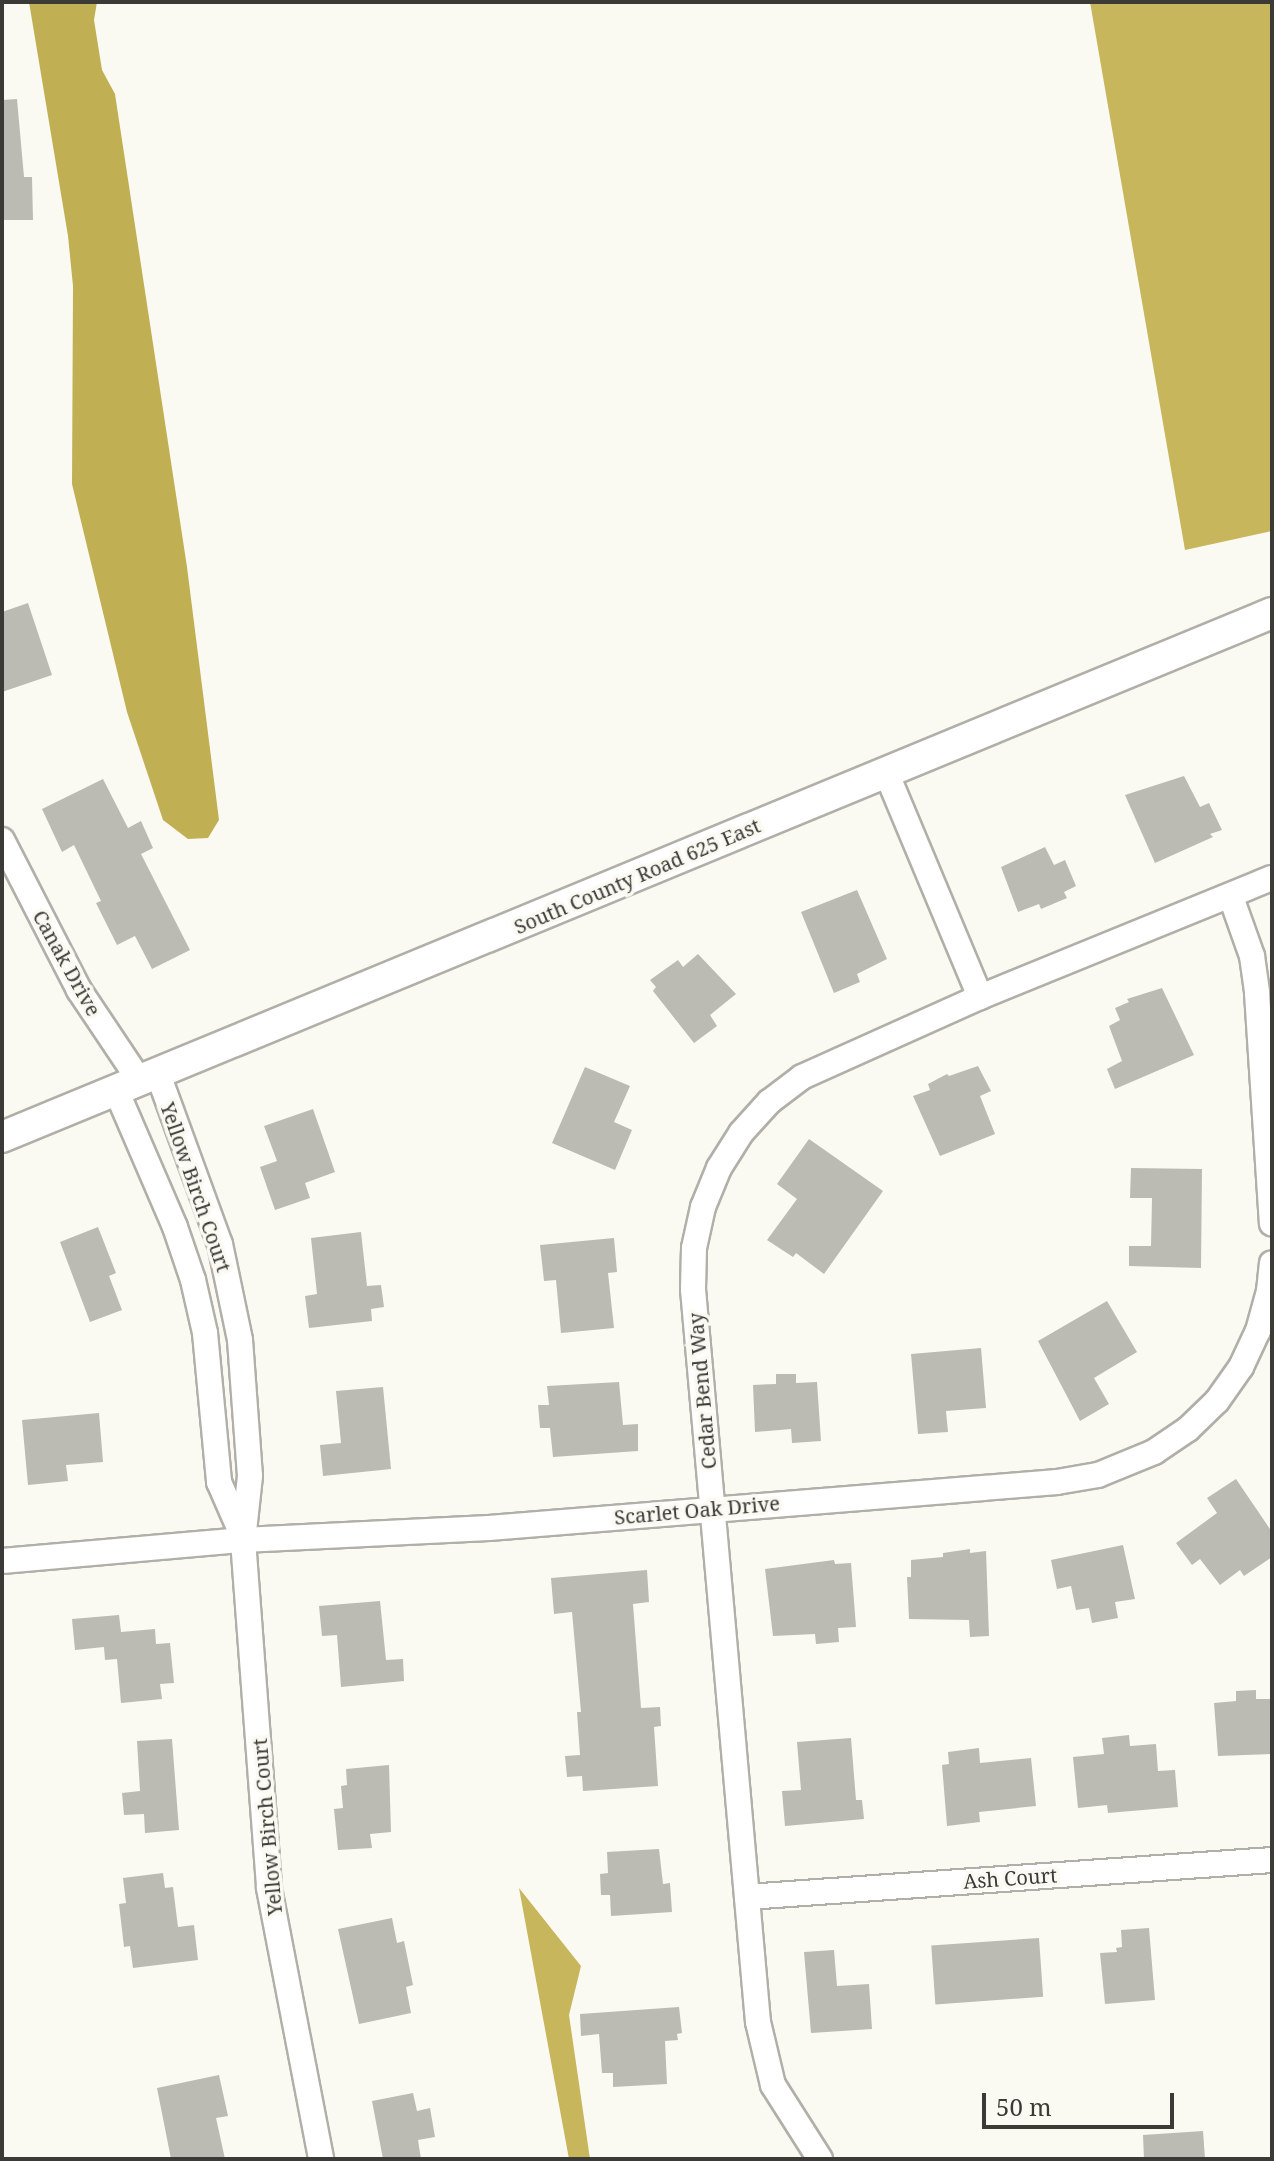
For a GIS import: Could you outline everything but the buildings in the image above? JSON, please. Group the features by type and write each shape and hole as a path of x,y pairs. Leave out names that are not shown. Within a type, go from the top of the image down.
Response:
{"street":[{"name":"South County Road 625 East","path":"2,1137 1272,613"},
{"path":"886,772 980,997"},
{"name":"Canak Drive","path":"2,840 79,990 138,1082"},
{"name":"Cedar Bend Way","path":"820,2159 780,2099 763,2054 693,1289 694,1248 703,1207 719,1168 741,1133 769,1102 802,1077 980,997 1272,878"},
{"path":"1231,897 1252,956 1257,993 1272,1224"},
{"name":"Yellow Birch Court","path":"138,1082 205,1333 219,1482 243,1540"},
{"name":"Yellow Birch Court","path":"138,1082 220,1244 240,1340 250,1476 243,1540 269,1888 321,2159"},
{"name":"Scarlet Oak Drive","path":"2,1561 243,1540 489,1528 1057,1482 1098,1475 1136,1461 1188,1429 1217,1401 1241,1367 1258,1331 1269,1291 1272,1263"},
{"name":"Ash Court","path":"747,1897 1272,1860"}],"shaded area":[{"path":"29,2 97,2 94,20 102,70 115,94 187,567 219,820 208,838 188,839 163,820 127,712 72,484 73,286 68,236"},
{"path":"1090,2 1272,2 1272,531 1185,550"},
{"path":"519,1888 581,1966 569,2015 590,2159 569,2159"}]}
